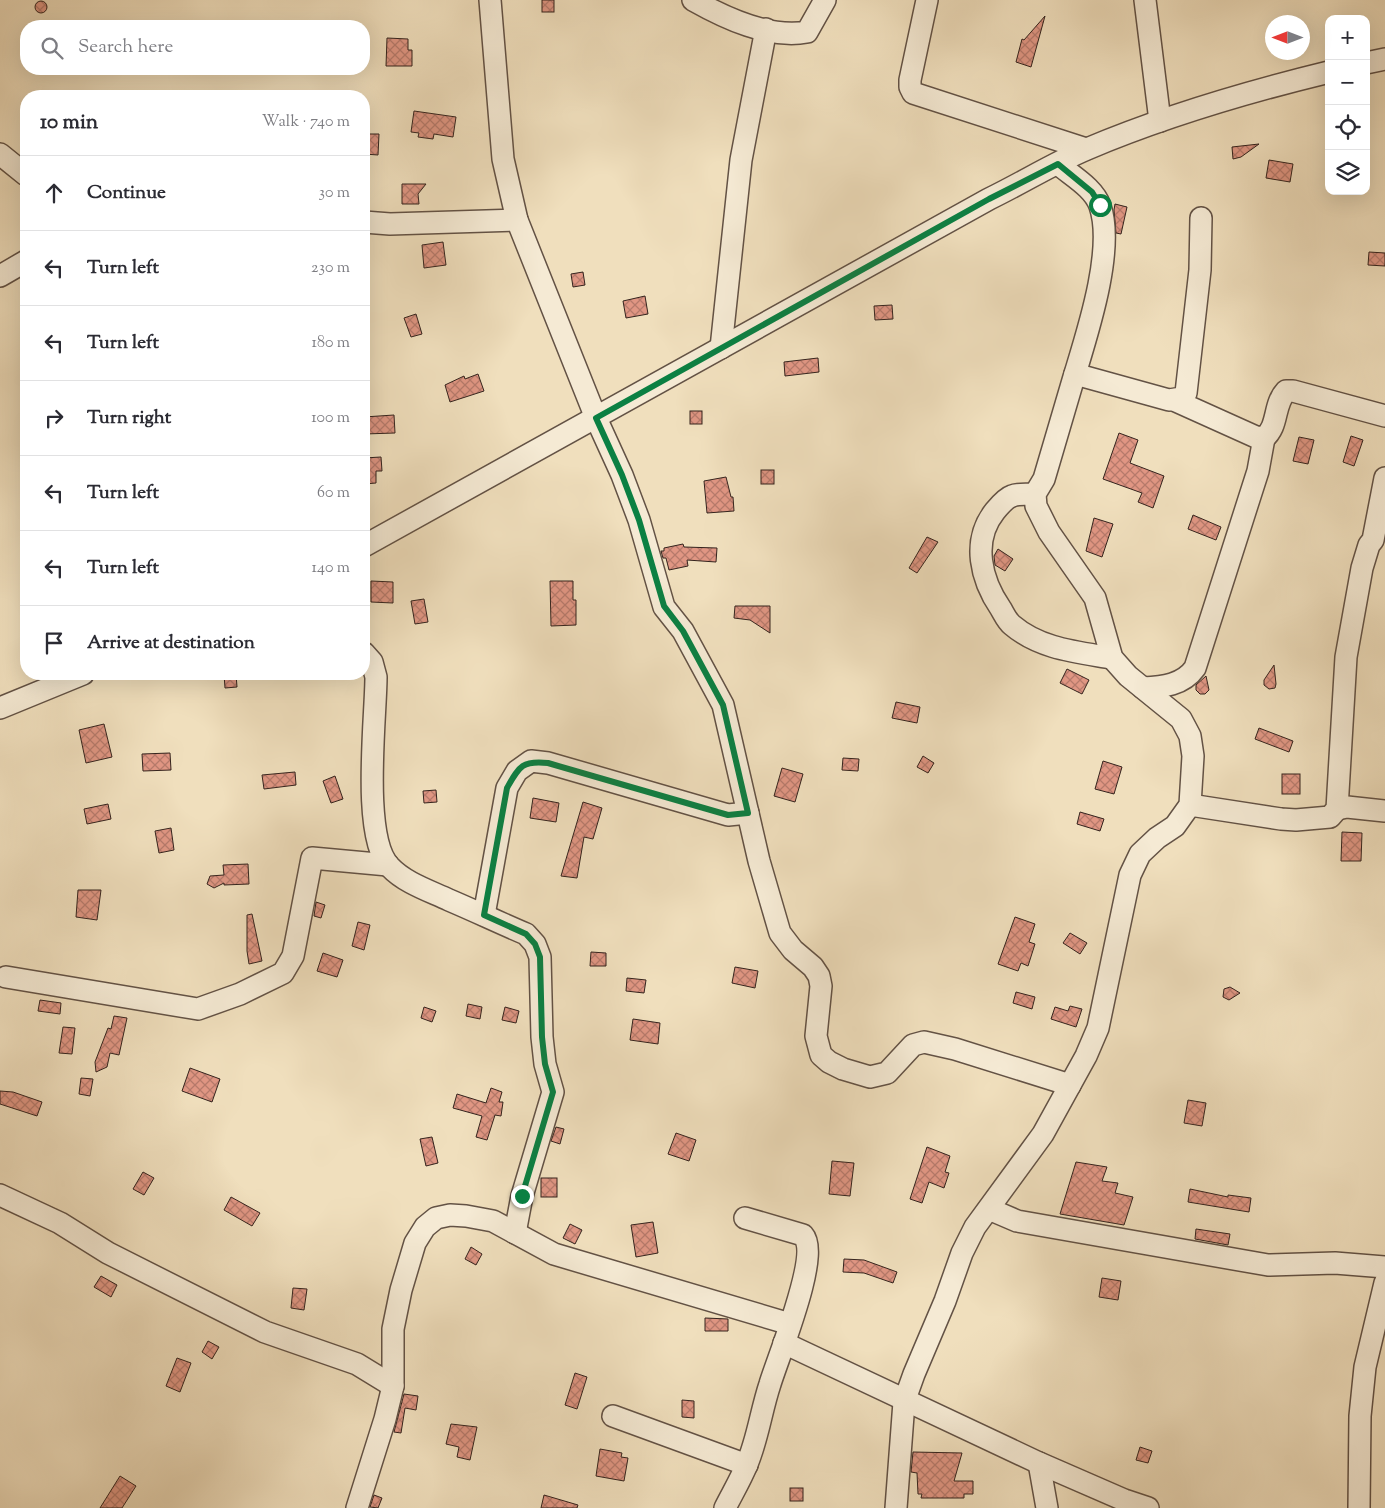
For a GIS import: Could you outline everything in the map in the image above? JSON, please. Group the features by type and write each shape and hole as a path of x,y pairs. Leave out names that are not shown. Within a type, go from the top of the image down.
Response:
{"street":[{"path":"490,0 504,158 517,220 596,418 622,475 639,520 664,606 683,631 723,705 759,861 780,933 793,950 813,967 819,976 821,986 816,1036 821,1055 829,1062 870,1077 887,1073 913,1045 924,1042 955,1049 1070,1086"},
{"path":"699,1 723,16 766,29 796,34 807,32 824,0"},
{"path":"927,0 910,80 910,87 913,93 1086,149"},
{"path":"1144,0 1160,121"},
{"path":"720,348 741,160 766,29"},
{"path":"1370,62 1385,59"},
{"path":"370,543 981,204 1086,149 1160,121 1247,93 1325,73"},
{"path":"0,154 20,170"},
{"path":"896,1508 904,1402 945,1301 962,1253 975,1227 1043,1134 1070,1086 1098,1028 1130,875 1140,854 1157,838 1175,826 1190,805 1194,756 1190,736 1181,719 1143,688 1112,658 1095,598 1049,532 1036,506 1035,494 1044,479 1091,322 1102,266 1104,219 1100,205 1092,192 1058,164"},
{"path":"1176,401 1186,393 1188,385 1200,270 1201,218"},
{"path":"370,222 390,224 517,220"},
{"path":"0,276 20,264"},
{"path":"1075,374 1176,401 1256,437 1264,438"},
{"path":"1143,688 1156,688 1183,681 1195,668 1258,471 1264,438 1271,432 1280,397 1286,391 1293,391 1385,416"},
{"path":"1190,805 1296,820 1330,817 1337,808 1346,657 1362,568 1369,544 1379,539 1385,478"},
{"path":"1035,494 1013,495 1000,504 986,521 981,547 982,571 991,595 1010,624 1031,639 1052,647 1112,658"},
{"path":"370,660 376,677 371,786 376,829 381,850 388,865 398,875 526,934 535,944 540,957 542,1037 545,1064 553,1092 522,1196 515,1232"},
{"path":"0,708 68,680"},
{"path":"484,915 507,788 517,770 531,761 548,763 728,815 748,813"},
{"path":"1337,808 1347,807 1385,811"},
{"path":"6,977 198,1009 240,994 283,973 293,956 312,858 388,865"},
{"path":"0,1195 60,1224 108,1253 250,1324 357,1364 392,1386"},
{"path":"989,1209 1017,1221 1268,1265 1335,1263 1385,1267"},
{"path":"356,1508 385,1419 392,1386 393,1329 396,1309 415,1243 426,1227 436,1218 450,1215 493,1221 554,1254 787,1334 904,1402 1124,1500 1148,1508"},
{"path":"725,1508 747,1465 760,1430 769,1385 804,1282 809,1247 804,1236 745,1218"},
{"path":"1359,1508 1360,1416 1365,1367 1385,1283"},
{"path":"613,1416 747,1465"},
{"path":"1039,1463 1047,1508"}],"building":[{"path":"542,0 554,0 554,12 542,12"},
{"path":"39,1 43,1 47,7 43,13 39,13 35,9 35,5"},
{"path":"1045,16 1031,67 1016,62 1022,39 1024,40"},
{"path":"387,38 408,39 408,50 412,50 412,66 386,66"},
{"path":"414,111 456,117 453,137 434,134 433,139 418,137 419,133 411,132"},
{"path":"370,134 379,134 378,155 370,154"},
{"path":"1259,144 1241,157 1233,159 1232,147"},
{"path":"1269,160 1293,164 1290,182 1266,178"},
{"path":"402,184 426,184 418,194 419,204 402,204"},
{"path":"1115,204 1127,207 1121,234 1116,233"},
{"path":"443,242 446,265 424,268 422,245"},
{"path":"1369,252 1385,253 1385,266 1368,265"},
{"path":"583,272 585,285 573,287 571,274"},
{"path":"645,296 648,314 626,318 623,301"},
{"path":"892,305 893,319 875,320 874,306"},
{"path":"416,314 422,334 411,337 404,318"},
{"path":"818,358 819,372 785,376 784,362"},
{"path":"478,374 484,391 450,402 445,385 464,376 465,379"},
{"path":"690,411 702,411 702,424 690,424"},
{"path":"394,415 395,433 370,434 370,417"},
{"path":"1119,433 1138,440 1130,463 1164,476 1153,508 1138,502 1142,493 1103,479"},
{"path":"1351,436 1363,440 1354,466 1343,462"},
{"path":"1299,437 1314,440 1308,464 1293,461"},
{"path":"381,457 382,471 376,471 376,483 370,484 370,458"},
{"path":"761,470 774,470 774,484 761,484"},
{"path":"726,477 731,497 733,497 734,511 707,513 704,481"},
{"path":"1193,515 1221,527 1216,540 1188,529"},
{"path":"1094,518 1113,524 1102,557 1086,551"},
{"path":"927,537 938,542 917,573 909,568"},
{"path":"683,544 684,547 717,548 716,562 687,560 688,566 669,570 666,558 663,558 661,551 664,551 664,548"},
{"path":"998,549 1013,559 1005,571 995,565 994,556"},
{"path":"371,581 393,582 393,603 371,602"},
{"path":"550,581 573,581 573,600 576,600 576,625 551,626"},
{"path":"424,599 428,622 415,624 411,601"},
{"path":"735,606 770,606 770,633 750,620 734,618"},
{"path":"1274,665 1276,684 1275,688 1269,689 1264,685 1264,680"},
{"path":"1067,669 1089,680 1082,694 1060,683"},
{"path":"1206,676 1209,690 1205,694 1200,694 1196,690 1196,685"},
{"path":"224,680 236,680 237,687 225,688"},
{"path":"896,702 920,707 917,723 892,718"},
{"path":"104,724 112,757 86,763 79,730"},
{"path":"1259,728 1293,741 1289,752 1255,739"},
{"path":"170,753 171,770 143,771 142,754"},
{"path":"923,756 934,763 928,773 917,767"},
{"path":"843,758 859,759 858,771 842,770"},
{"path":"1103,761 1122,767 1114,794 1095,789"},
{"path":"782,768 803,774 795,802 774,796"},
{"path":"295,772 296,785 264,789 262,775"},
{"path":"1282,774 1300,774 1300,794 1282,794"},
{"path":"335,776 343,799 331,803 323,781"},
{"path":"436,790 437,802 424,803 423,791"},
{"path":"533,798 559,803 556,822 530,818"},
{"path":"583,802 602,808 593,839 584,837 577,878 561,876"},
{"path":"108,804 111,819 87,824 84,809"},
{"path":"1080,812 1104,819 1100,831 1077,824"},
{"path":"171,828 174,850 159,853 155,831"},
{"path":"1342,832 1362,833 1361,861 1341,861"},
{"path":"248,864 249,884 224,885 224,883 214,888 207,884 210,876 224,875 223,865"},
{"path":"78,890 101,890 97,920 76,917"},
{"path":"316,902 325,905 321,918 314,916"},
{"path":"252,914 262,961 249,964 247,915"},
{"path":"1015,917 1035,924 1029,942 1035,944 1028,966 1021,963 1018,971 998,964"},
{"path":"358,922 370,925 364,950 352,946"},
{"path":"1070,933 1087,943 1080,954 1063,943"},
{"path":"591,952 606,953 606,966 590,966"},
{"path":"323,953 343,960 337,977 317,971"},
{"path":"735,967 758,971 755,988 732,983"},
{"path":"627,978 646,980 644,993 626,991"},
{"path":"1230,987 1240,993 1229,1000 1223,997 1224,989"},
{"path":"1016,992 1035,997 1032,1009 1013,1003"},
{"path":"40,1000 61,1003 60,1014 38,1011"},
{"path":"468,1004 482,1007 480,1019 466,1016"},
{"path":"1070,1006 1082,1009 1076,1027 1051,1019 1055,1007 1068,1011"},
{"path":"424,1007 436,1011 432,1022 421,1018"},
{"path":"505,1007 519,1011 516,1023 502,1020"},
{"path":"114,1016 127,1018 119,1055 110,1053 107,1067 96,1072 95,1062 108,1028 111,1029"},
{"path":"633,1019 660,1023 658,1044 630,1040"},
{"path":"63,1027 75,1028 72,1054 59,1053"},
{"path":"190,1068 220,1079 212,1102 182,1091"},
{"path":"81,1078 93,1079 90,1096 79,1094"},
{"path":"491,1088 502,1092 499,1102 503,1102 501,1116 495,1115 487,1140 476,1137 482,1116 453,1108 457,1094 486,1103"},
{"path":"0,1091 13,1092 42,1102 37,1116 0,1104"},
{"path":"1188,1100 1206,1103 1202,1126 1184,1123"},
{"path":"556,1127 564,1129 560,1144 551,1141"},
{"path":"676,1133 696,1140 689,1161 668,1154"},
{"path":"432,1137 438,1163 426,1166 420,1139"},
{"path":"927,1147 950,1156 945,1172 949,1173 944,1188 929,1182 922,1203 910,1199"},
{"path":"832,1161 854,1163 850,1196 829,1194"},
{"path":"1076,1162 1107,1167 1102,1181 1118,1183 1115,1193 1133,1197 1124,1225 1060,1214"},
{"path":"143,1172 154,1178 144,1195 133,1189"},
{"path":"541,1178 557,1178 557,1197 541,1197"},
{"path":"1190,1189 1228,1197 1228,1195 1251,1198 1249,1212 1188,1202"},
{"path":"231,1197 260,1213 252,1226 224,1210"},
{"path":"653,1222 658,1253 636,1257 631,1225"},
{"path":"570,1224 582,1230 575,1244 563,1238"},
{"path":"1196,1229 1230,1234 1228,1245 1195,1239"},
{"path":"471,1247 482,1254 476,1265 465,1259"},
{"path":"844,1259 864,1260 897,1272 893,1283 864,1273 843,1272"},
{"path":"101,1276 117,1285 111,1297 94,1287"},
{"path":"1102,1278 1121,1281 1118,1300 1099,1297"},
{"path":"293,1288 307,1289 304,1310 291,1308"},
{"path":"705,1318 728,1319 728,1331 705,1331"},
{"path":"208,1341 219,1347 212,1359 202,1352"},
{"path":"177,1358 191,1363 180,1392 166,1386"},
{"path":"575,1373 587,1377 577,1409 565,1405"},
{"path":"404,1394 418,1396 416,1410 405,1408 401,1433 394,1432"},
{"path":"682,1400 694,1401 694,1418 682,1417"},
{"path":"451,1424 477,1427 470,1460 457,1457 459,1447 446,1444"},
{"path":"1140,1447 1152,1451 1148,1463 1136,1460"},
{"path":"600,1449 622,1453 621,1457 628,1458 624,1481 596,1476"},
{"path":"913,1452 962,1453 954,1481 973,1481 973,1494 964,1494 964,1498 921,1498 922,1494 918,1494 917,1473 911,1472"},
{"path":"120,1476 136,1486 122,1508 100,1508"},
{"path":"790,1488 803,1488 803,1501 790,1501"},
{"path":"374,1495 382,1498 378,1508 370,1507"},
{"path":"544,1495 578,1505 577,1508 541,1508"}],"route":[{"path":"522,1196 553,1092 545,1064 542,1037 540,957 535,944 526,934 484,915 507,788 517,770 531,761 548,763 728,815 748,813 723,705 683,631 664,606 639,520 622,475 596,418 989,199 1058,164 1092,192 1100,205"}]}
